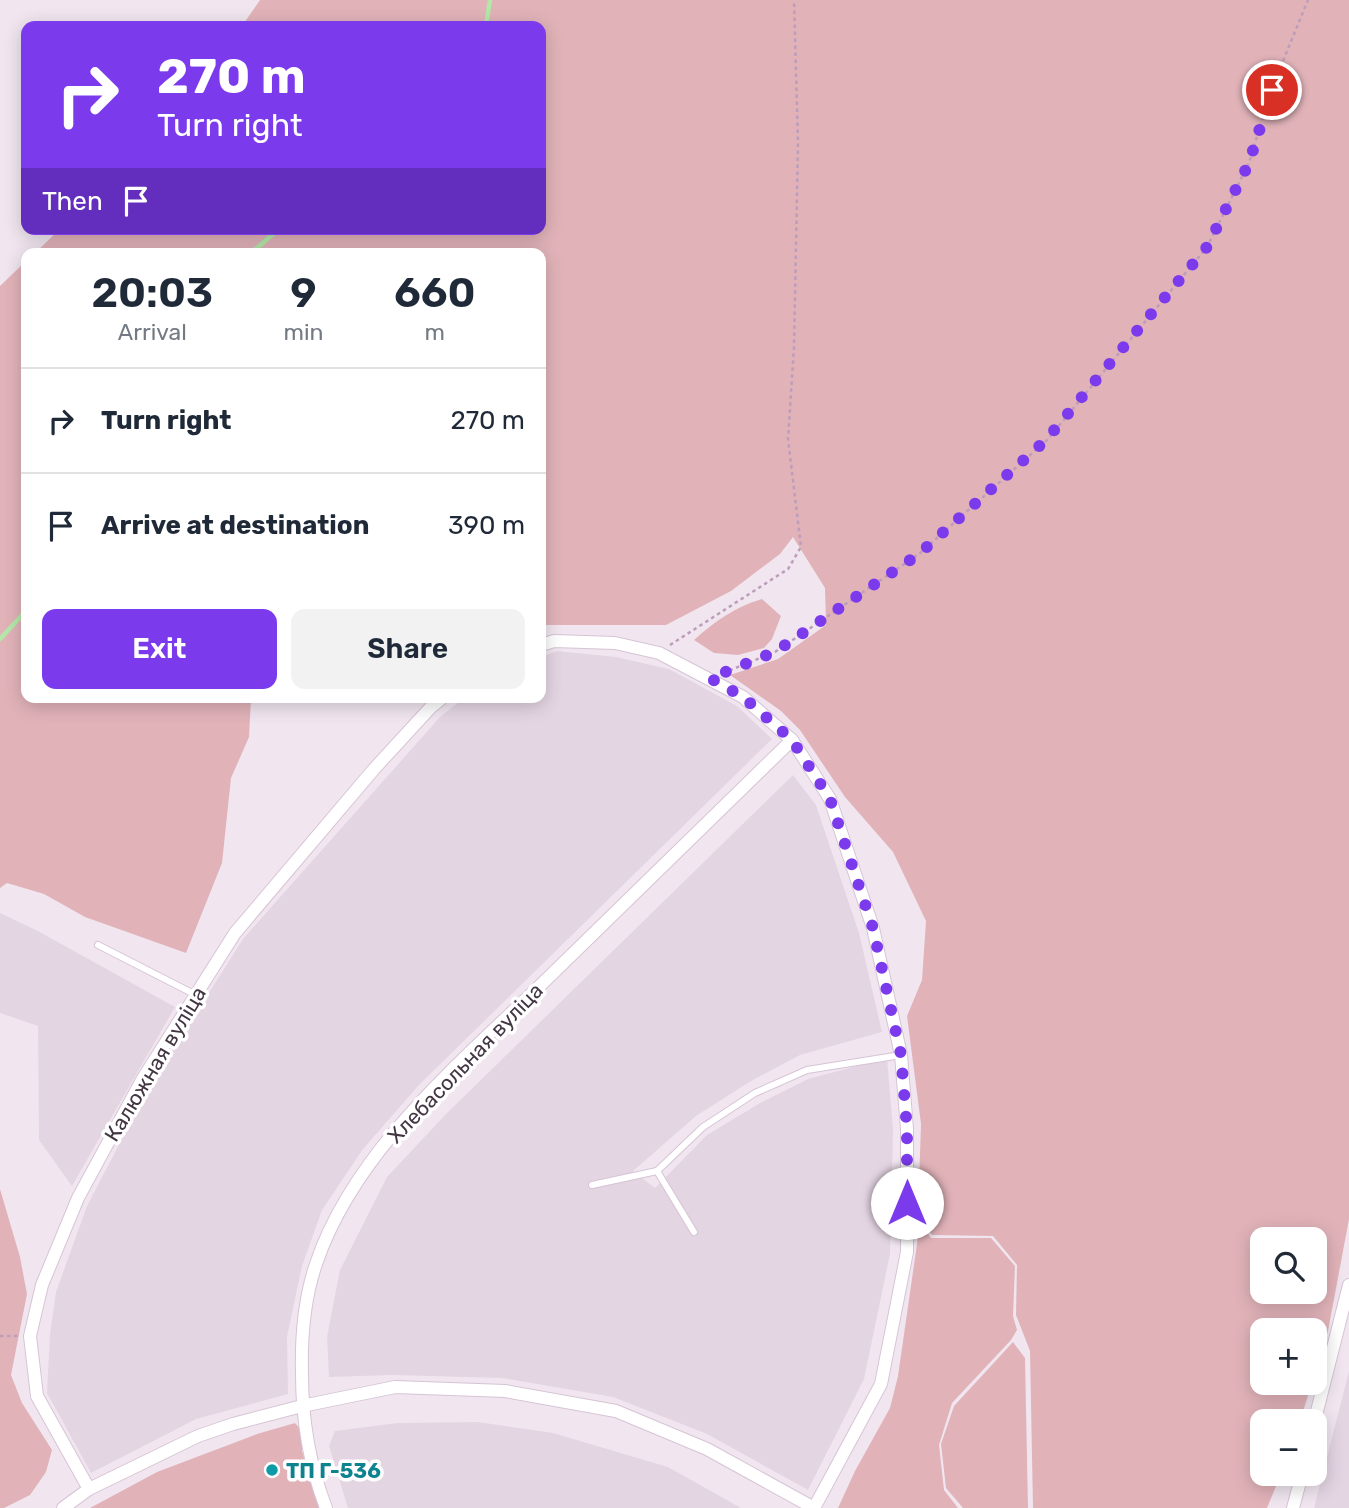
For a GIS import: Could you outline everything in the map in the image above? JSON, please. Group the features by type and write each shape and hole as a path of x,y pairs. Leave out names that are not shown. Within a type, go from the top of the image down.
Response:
{"street":[{"path":"63,1508 89,1489 198,1436 302,1406 395,1387 505,1391 616,1411 707,1449 814,1508 881,1384 907,1252 907,1129 901,1055 873,928 830,799 792,740 743,697 659,653 615,643 554,641 546,643"},
{"name":"Калюжная вуліца","path":"89,1489 37,1396 30,1336 42,1285 78,1198 142,1080 235,933 374,769 436,703"},
{"name":"Хлебасольная вуліца","path":"326,1508 309,1447 302,1406 301,1336 316,1265 338,1215 370,1162 426,1096 792,740"},
{"path":"1318,1409 1349,1285"},
{"path":"1293,1508 1299,1486"}],"lane":[{"path":"98,945 195,995"},
{"path":"592,1185 657,1171 703,1127 755,1093 807,1070 901,1055"},
{"path":"657,1171 694,1232"}],"path":[{"path":"659,653 788,569 801,547 788,439 794,347 798,143 794,0"},
{"path":"710,678 775,652 919,554 1046,440 1207,247 1249,163 1272,90 1308,0"},
{"path":"0,1336 30,1336"}],"shaded area":[{"path":"260,0 1349,0 1349,1219 1327,1334 1327,1318 1250,1318 1250,1395 1308,1395 1304,1409 1250,1409 1250,1486 1276,1486 1267,1508 1033,1508 1030,1351 1016,1315 1017,1265 993,1236 932,1235 918,1213 921,1124 907,1016 922,980 926,921 893,852 845,797 800,730 781,711 730,675 778,659 826,625 825,588 793,537 780,554 731,591 666,625 546,625 546,248 40,248 54,235 546,235 546,21 245,21"},
{"path":"21,266 21,703 251,703 249,737 231,778 222,863 186,953 85,917 44,894 7,883 0,888 0,286"},
{"path":"762,599 781,616 772,639 764,648 738,655 714,653 694,640 726,615"},
{"path":"557,651 616,657 669,669 737,706 772,739 419,1085 363,1149 322,1210 302,1266 287,1337 288,1394 196,1419 91,1473 47,1393 50,1334 56,1292 87,1206 149,1087 243,939 440,717 458,703 546,703 546,655"},
{"path":"793,775 816,805 859,933 882,1032 800,1055 751,1081 696,1116 633,1171 655,1188 707,1135 760,1103 808,1079 887,1058 893,1130 890,1254 864,1379 808,1490 707,1434 613,1397 502,1378 392,1375 329,1377 327,1337 340,1270 387,1177 446,1114"},
{"path":"0,913 175,1007 72,1186 39,1140 38,1026 0,1013"},
{"path":"0,1189 20,1257 27,1294 11,1375 22,1403 52,1450 46,1472 30,1495 4,1508 0,1508"},
{"path":"920,1223 931,1238 991,1238 1015,1266 1013,1316 1017,1330 1011,1340 952,1403 939,1445 944,1490 958,1508 838,1508 890,1408 898,1376"},
{"path":"1013,1342 1025,1358 1028,1508 963,1508 946,1488 941,1444 954,1406"},
{"path":"1349,1371 1349,1508 1314,1508 1320,1486 1327,1486 1327,1457"},
{"path":"478,1422 553,1433 668,1467 741,1508 348,1508 329,1446 335,1431 398,1423"},
{"path":"295,1423 302,1431 302,1451 320,1508 90,1508 157,1472 257,1434"}],"waterway":[{"path":"487,21 490,0"},
{"path":"257,248 272,235"},
{"path":"0,639 21,616"}],"place":[{"name":"ТП Г-536","path":"272,1470"}],"route":[{"path":"907,1203 907,1129 901,1055 873,928 830,799 792,740 743,697 710,678 775,652 919,554 1046,440 1207,247 1249,163 1272,90"}]}
